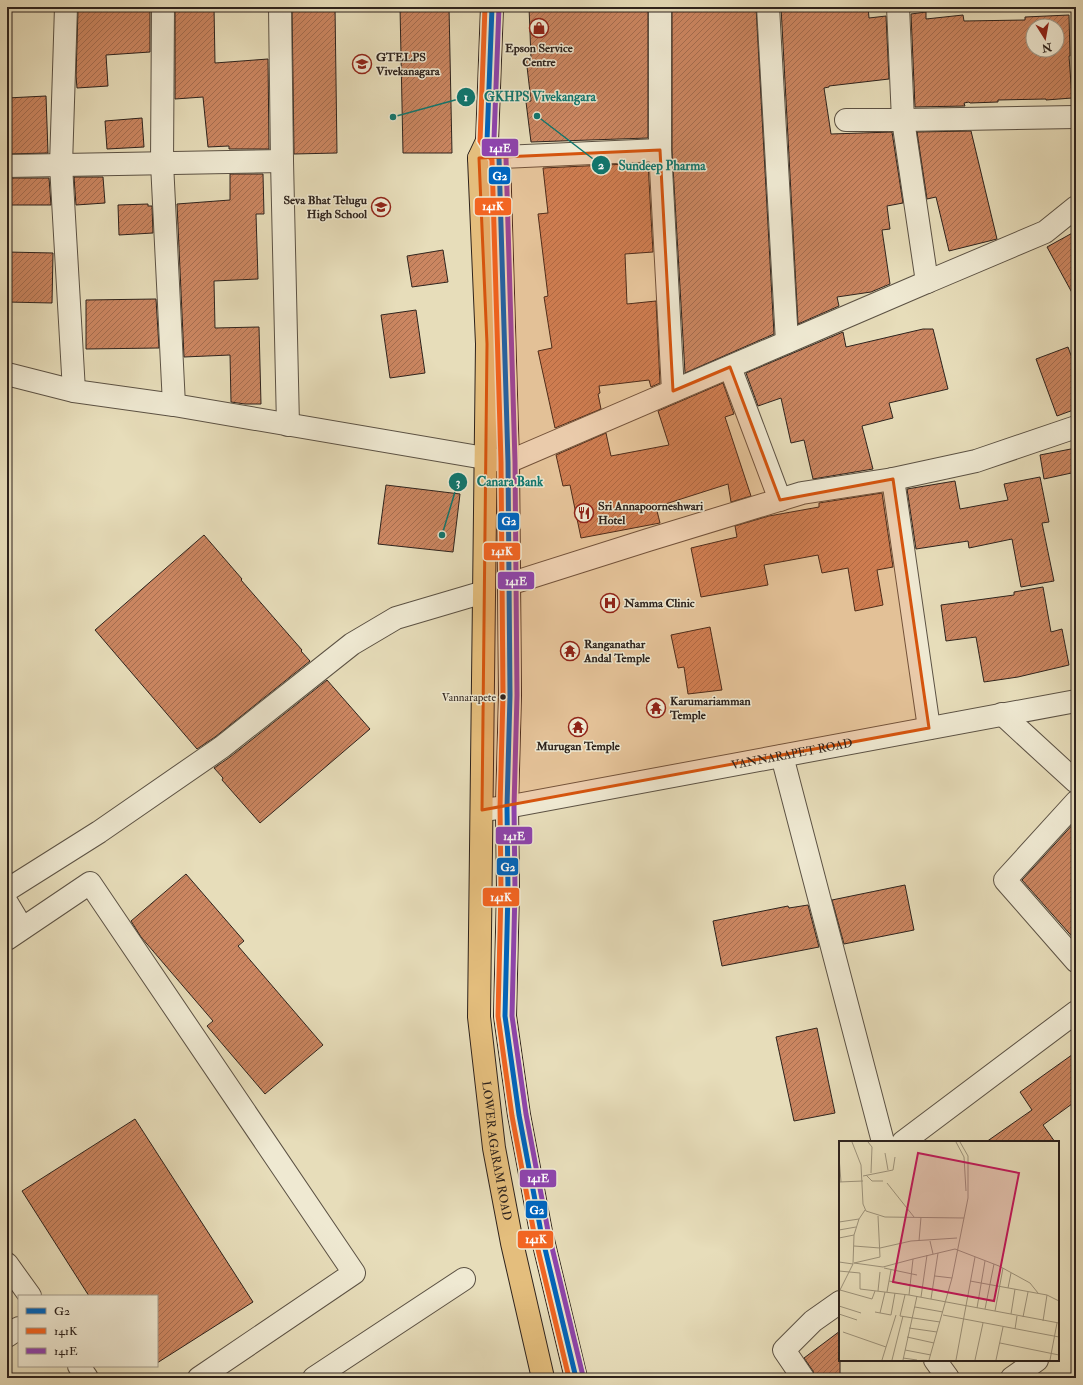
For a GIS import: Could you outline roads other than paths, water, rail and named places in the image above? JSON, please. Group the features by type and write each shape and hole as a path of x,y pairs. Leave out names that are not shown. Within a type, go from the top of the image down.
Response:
{"main road":[{"path":"492,7 488,153 508,462 510,695 507,807 508,890 505,1016 519,1115 540,1232 576,1378"},
{"name":"LOWER AGARAM ROAD","path":"488,153 479,1017 494,1148 512,1243 543,1378"}],"street":[{"path":"66,7 61,165 74,391"},
{"path":"163,7 162,163 174,405"},
{"path":"280,7 288,425"},
{"path":"660,7 660,150 673,391"},
{"path":"768,7 787,342"},
{"path":"898,7 903,120 927,282"},
{"path":"846,120 1076,117"},
{"path":"488,153 660,150"},
{"path":"7,166 282,162"},
{"path":"7,374 74,391 174,405 508,462 1045,232 1076,207"},
{"path":"730,367 780,500"},
{"path":"509,584 802,493 893,479 976,461 1076,426"},
{"path":"893,479 929,728"},
{"path":"7,890 98,832 222,746 352,644 396,618 484,592"},
{"name":"VANNARAPET ROAD","path":"482,810 507,807 1076,701"},
{"path":"1002,714 1076,782"},
{"path":"782,756 883,1141"},
{"path":"1076,802 1005,880 1076,961"},
{"path":"7,903 15,933 90,883 354,1273 200,1378"},
{"path":"904,1141 1076,1012"},
{"path":"7,1264 29,1295"},
{"path":"314,1378 464,1279"},
{"path":"803,1378 784,1350 813,1321 839,1303"},
{"path":"7,1336 18,1329"},
{"path":"936,1361 948,1378"},
{"path":"1012,1378 1036,1361"},
{"path":"80,1367 87,1378"}],"place":[{"name":"Epson Service Centre","path":"539,28"},
{"name":"GTELPS Vivekanagara","path":"362,64"},
{"name":"Sundeep Pharma","path":"537,116"},
{"name":"GKHPS Vivekangara","path":"393,117"},
{"name":"Seva Bhat Telugu High School","path":"381,207"},
{"name":"Sri Annapoorneshwari Hotel","path":"584,513"},
{"name":"Canara Bank","path":"442,535"},
{"name":"Namma Clinic","path":"610,603"},
{"name":"Ranganathar Andal Temple","path":"570,651"},
{"name":"Vannarapete","path":"503,697"},
{"name":"Karumariamman Temple","path":"656,708"},
{"name":"Murugan Temple","path":"578,727"}]}
